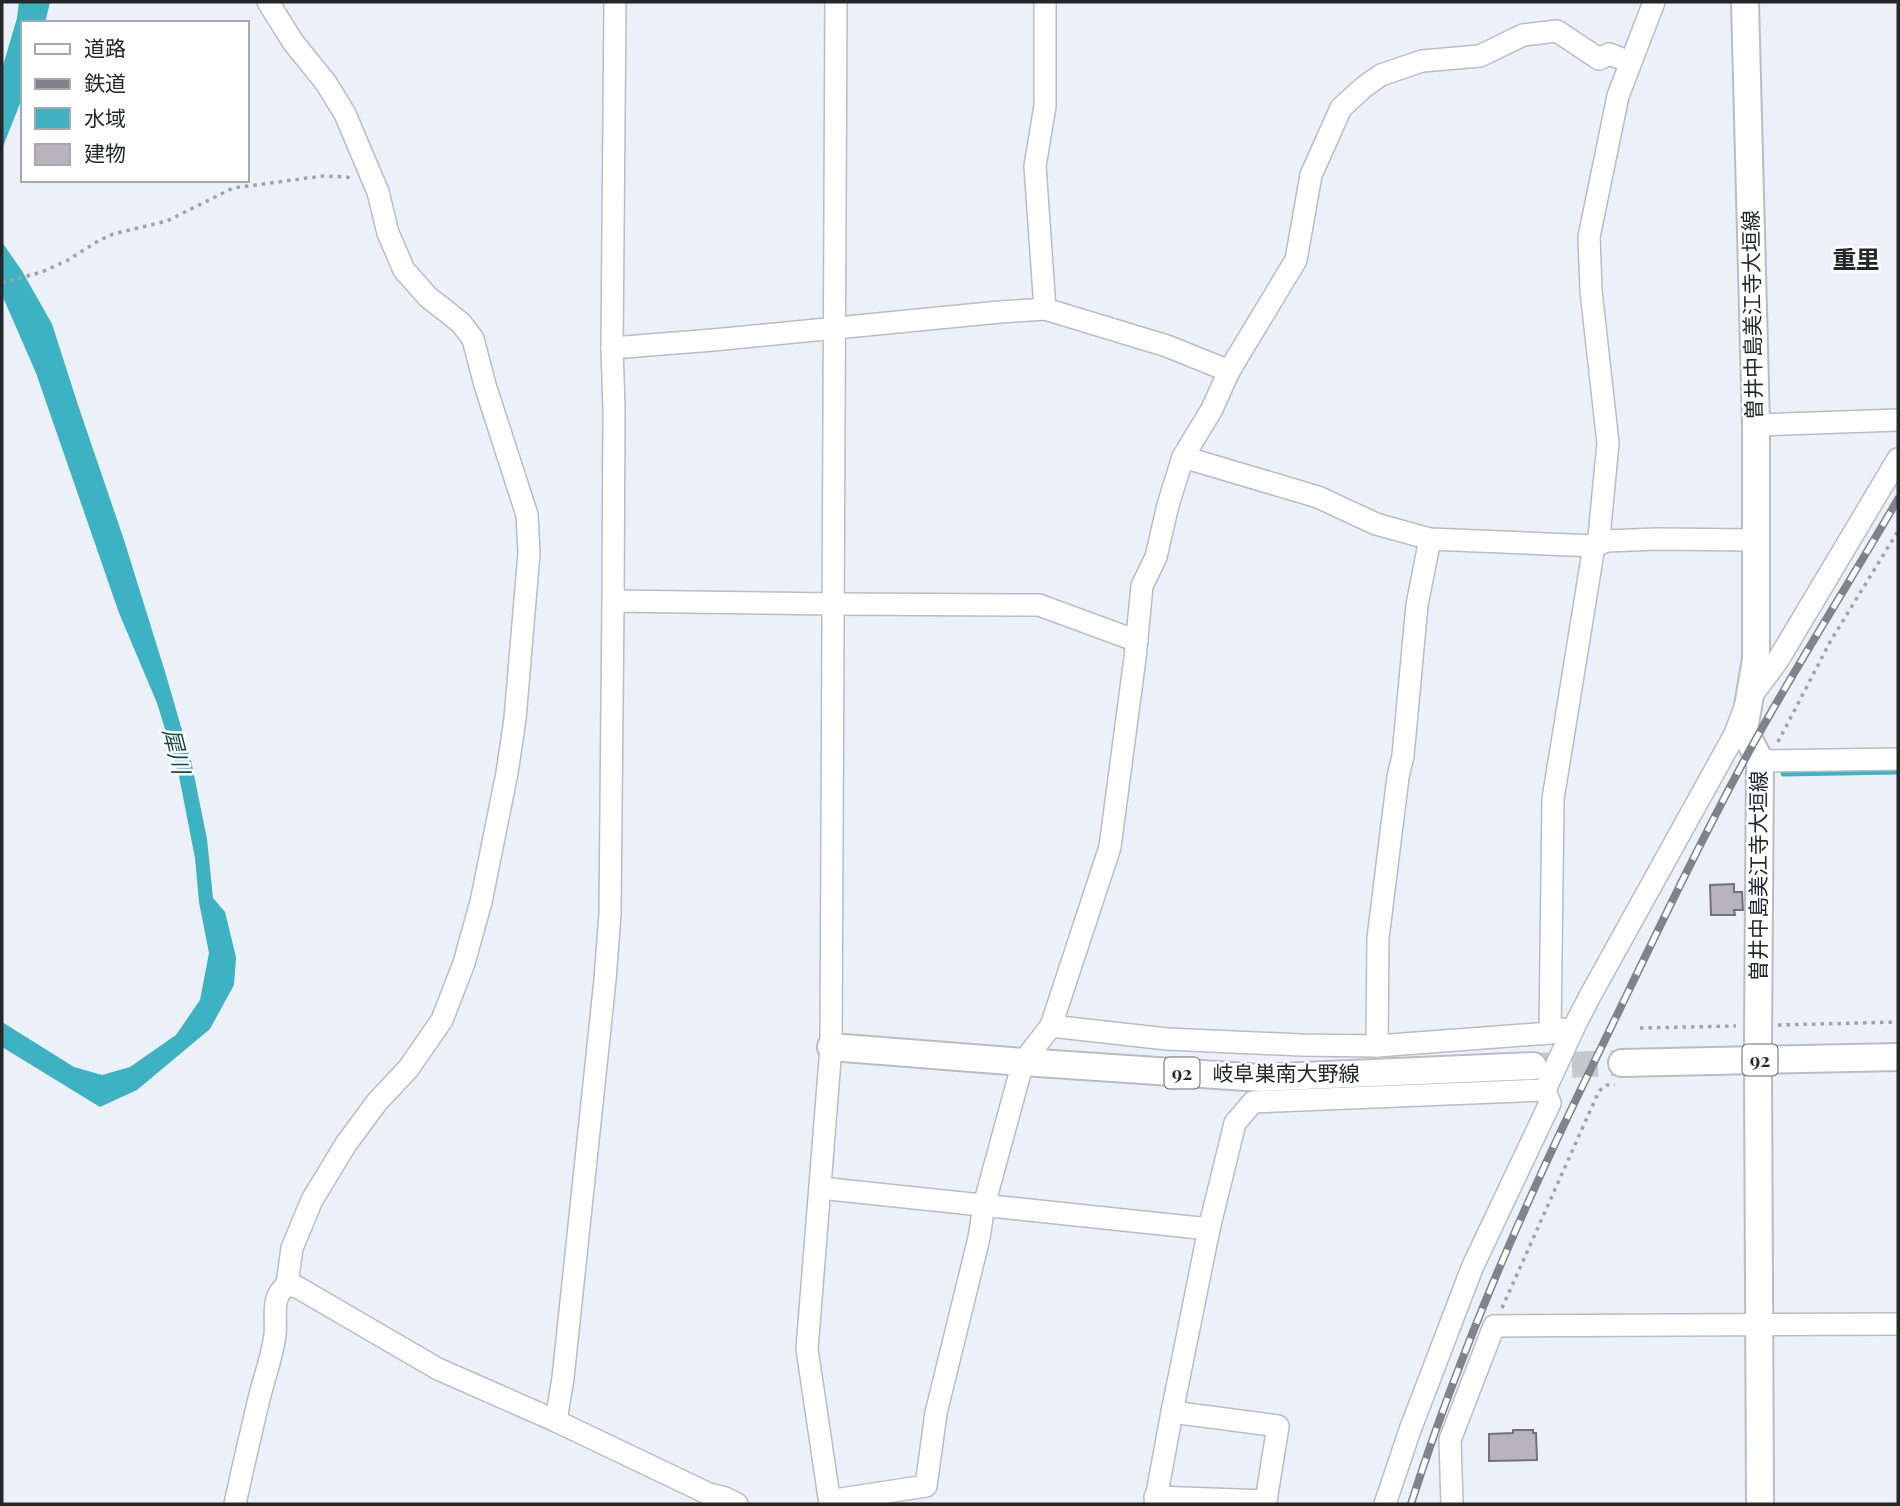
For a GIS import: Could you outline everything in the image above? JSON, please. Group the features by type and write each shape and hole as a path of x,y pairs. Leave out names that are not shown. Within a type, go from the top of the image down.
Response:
{"main road":[{"name":"曽井中島美江寺大垣線","path":"1745,2 1756,425 1756,659 1744,730 1767,761 1758,1053 1760,1504"},
{"name":"岐阜巣南大野線","path":"831,1047 1261,1078 1533,1066"},
{"name":"92","path":"1622,1074 1898,1057"}],"street":[{"path":"235,1504 273,1348 276,1300 278,1293 287,1285 292,1248 312,1200 346,1144 377,1102 408,1069 442,1020 464,963 481,902 507,773 515,719 529,553 527,515 485,386 473,339 461,323 428,297 404,270 388,233 378,192 345,114 268,2"},
{"path":"556,1421 563,1378 610,914 615,2"},
{"path":"836,2 831,1047 807,1349 832,1504 841,1499 926,1486 936,1413 979,1238 984,1205 1023,1062 1051,1026 1110,846 1142,586 1156,557 1182,457 1212,410 1229,372 1296,260 1311,175 1341,108 1381,75 1422,61 1480,56 1523,35 1557,31 1599,60 1609,54 1630,62"},
{"path":"1045,2 1045,106 1035,166 1045,309"},
{"path":"1550,1033 1553,799 1594,546 1599,537 1608,443 1591,291 1589,237 1618,96 1654,2"},
{"path":"612,348 1045,309 1167,346 1229,372"},
{"path":"1756,425 1898,420"},
{"path":"1182,457 1318,497 1376,524 1430,539 1594,546 1607,541 1755,540"},
{"path":"1385,1504 1410,1430 1472,1268 1550,1103 1545,1090 1575,1024 1735,734 1748,702 1778,660 1898,459"},
{"path":"1377,1046 1378,937 1403,755 1417,605 1430,539"},
{"path":"613,601 1039,605 1137,641"},
{"path":"1767,761 1898,759"},
{"path":"1051,1026 1167,1040 1377,1046 1550,1033 1575,1024"},
{"path":"1172,1412 1278,1426 1266,1501 1155,1501 1172,1412 1209,1229 1235,1123 1253,1102 1545,1090"},
{"path":"820,1188 1209,1229"},
{"path":"287,1285 297,1287 438,1369 556,1421 709,1494 737,1504"},
{"path":"1452,1504 1450,1440 1494,1326 1898,1324"}],"path":[{"path":"2,283 42,272 113,234 167,221 233,188 323,176 346,177 357,181"},
{"path":"1767,761 1830,642 1898,531"},
{"path":"1494,1326 1600,1091 1622,1074"}],"water":[{"path":"19,2 50,2 45,21 21,21 21,101 2,149 2,69"},
{"name":"犀川","path":"2,242 52,324 124,540 192,765 207,839 213,898 225,912 236,957 234,985 210,1029 137,1090 100,1107 2,1047 2,1022 74,1067 102,1075 130,1067 176,1035 200,1000 209,953 199,902 195,858 178,771 157,703 119,613 36,373 2,295"}],"building":[{"path":"1734,884 1734,892 1742,892 1743,910 1734,910 1735,915 1711,915 1710,885"},
{"path":"1513,1430 1533,1430 1533,1433 1536,1433 1537,1460 1489,1461 1489,1434 1513,1433"}],"waterway":[{"path":"1783,774 1898,772"}],"tunnel":[{"path":"1533,1066 1622,1063"}],"railway":[{"path":"1411,1504 1452,1387 1497,1273 1574,1104 1732,783 1787,684 1898,499"}],"district":[{"name":"重里","path":"1856,260"}]}
